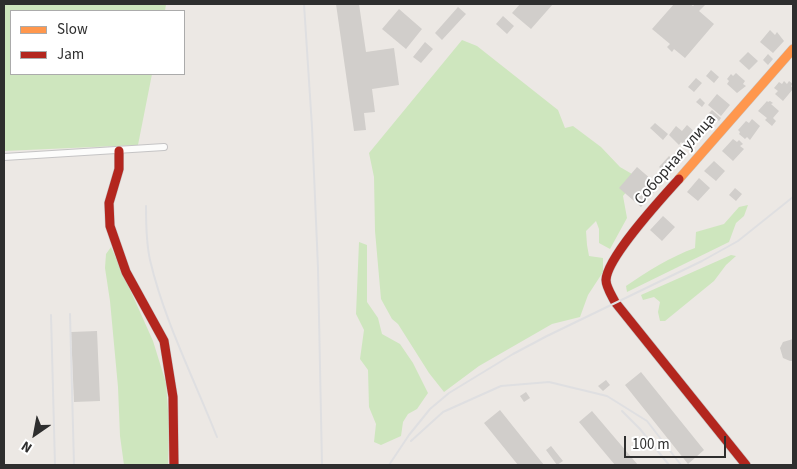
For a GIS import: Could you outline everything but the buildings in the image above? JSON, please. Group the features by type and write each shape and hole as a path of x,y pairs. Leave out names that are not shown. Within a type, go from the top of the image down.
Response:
{"street":[{"name":"Соборная улица","path":"746,465 615,302 606,283 607,275 618,253 647,215 793,49"},
{"path":"4,157 164,147"},
{"path":"119,151 118,169 109,203 110,226 126,272 164,341 174,397 174,465"}],"green space":[{"path":"4,4 166,4 165,10 10,10 10,75 152,75 138,145 4,151"},
{"path":"462,40 477,46 558,110 565,128 573,126 601,147 620,167 632,174 632,185 623,196 627,218 610,249 599,243 599,229 596,221 586,231 589,256 603,258 603,272 588,295 580,317 552,324 479,366 444,392 429,373 398,324 392,319 381,299 375,231 374,177 369,153"},
{"path":"748,205 744,216 736,223 729,242 627,292 626,286 643,275 668,260 695,248 696,232 724,224 739,207"},
{"path":"359,242 367,245 367,302 378,318 382,334 400,344 413,363 428,393 417,409 408,414 403,422 401,436 381,445 374,442 376,424 369,407 368,370 360,359 364,330 356,314"},
{"path":"111,247 153,341 166,383 169,424 168,465 124,465 120,436 118,387 110,301 105,268 106,254"},
{"path":"731,255 736,256 726,265 714,281 665,321 660,321 658,312 660,302 654,297 643,300 641,295"}],"railway":[{"path":"304,4 318,268 322,465"},
{"path":"389,465 409,435 430,409 449,393 513,354 547,336 702,261 738,241 793,197"},
{"path":"146,206 150,260 163,305 217,437"},
{"path":"70,314 74,465"},
{"path":"51,315 55,465"},
{"path":"411,441 443,412 501,386 549,382 607,396 647,421 681,465"},
{"path":"622,411 640,429 669,465"}],"traffic: slow":[{"path":"679,179 793,49"}],"traffic: jam":[{"path":"119,151 119,169 109,203 110,226 126,272 164,341 173,397 174,465"},
{"path":"679,179 649,213 615,257 606,283 615,302 746,465"}]}
